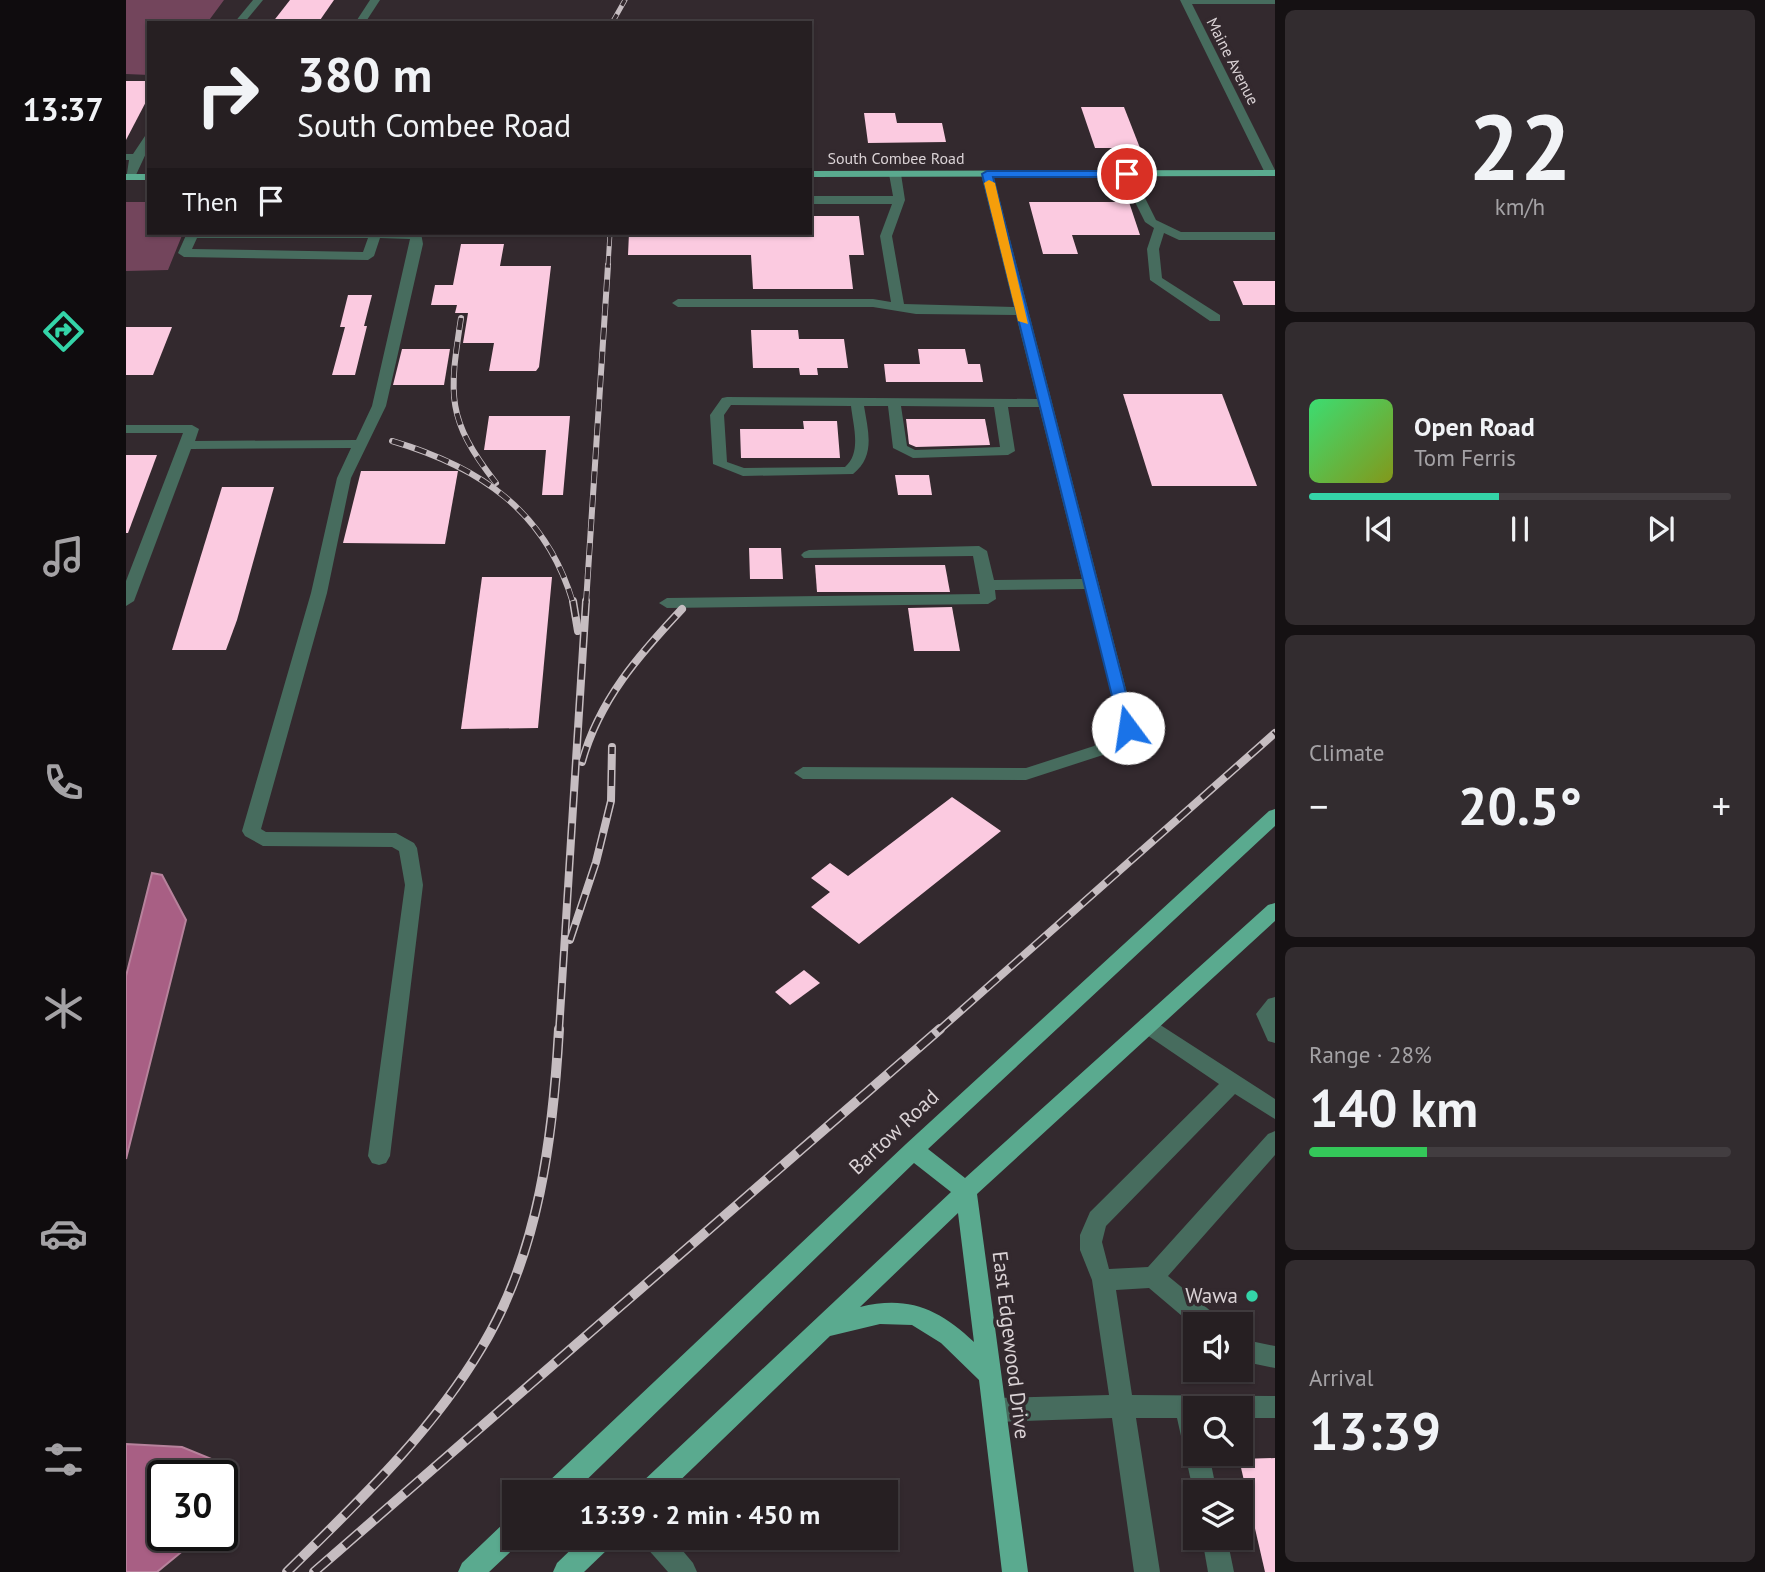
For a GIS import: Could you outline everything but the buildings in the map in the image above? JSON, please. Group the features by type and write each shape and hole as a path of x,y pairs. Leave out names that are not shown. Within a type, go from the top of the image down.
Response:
{"main road":[{"name":"South Combee Road","path":"812,174 1273,173"},
{"path":"128,177 147,177"},
{"name":"Bartow Road","path":"569,1480 913,1150 1275,816"},
{"path":"663,1480 966,1191 1275,910"},
{"path":"913,1150 966,1191"},
{"name":"East Edgewood Drive","path":"966,1191 1015,1572"},
{"path":"823,1327 896,1312 912,1314 957,1341 990,1375"},
{"path":"481,1569 502,1545"},
{"path":"566,1572 589,1550"}],"street":[{"path":"241,21 258,0"},
{"path":"361,21 375,0"},
{"path":"1185,1 1275,1"},
{"name":"Maine Avenue","path":"1185,1 1273,173"},
{"path":"128,177 131,157 147,140"},
{"path":"895,174 899,200 886,236 898,307"},
{"path":"803,773 1026,774 1100,750 1128,728 987,174"},
{"path":"1127,174 1151,222 1179,236 1275,236"},
{"path":"812,200 899,200"},
{"path":"1160,227 1153,250 1156,280 1215,318"},
{"path":"192,235 184,253 368,256 376,235"},
{"path":"379,1156 414,885 408,848 396,840 263,839 251,831 318,593 344,478 379,407 417,244 415,235"},
{"path":"678,303 873,303 898,307 1021,311"},
{"path":"857,402 862,457 858,466 848,471 743,472 720,464 718,415 727,401 1045,403"},
{"path":"894,402 900,448 913,454 1007,451 1000,403"},
{"path":"126,429 192,429 126,601"},
{"path":"186,445 361,444"},
{"path":"667,603 988,599 978,551 809,555"},
{"path":"987,585 1091,584"},
{"path":"1275,1005 1266,1014 1275,1035"},
{"path":"1148,1025 1275,1110"},
{"path":"1147,1572 1103,1280 1089,1251 1089,1233 1098,1219 1234,1082"},
{"path":"1153,1277 1275,1140"},
{"path":"1103,1280 1153,1277 1195,1312"},
{"path":"1253,1352 1275,1357"},
{"path":"995,1410 1122,1405 1183,1406"},
{"path":"1253,1407 1275,1407"},
{"path":"665,1550 684,1572"},
{"path":"1216,1550 1221,1572"}],"shaded area":[{"path":"126,0 224,0 208,21 147,21 147,75 126,74"},
{"path":"126,202 147,202 147,235 182,235 168,270 126,271"},
{"path":"152,873 162,875 186,920 126,1159 126,976"},
{"path":"126,1444 182,1447 214,1460 147,1460 147,1551 183,1551 157,1572 126,1572"}],"railway":[{"path":"613,21 625,0"},
{"path":"608,266 610,235"},
{"path":"586,603 608,265"},
{"path":"461,318 454,368 455,406 468,441 496,483"},
{"path":"392,441 454,464 505,497 527,518 546,543 561,571 573,603"},
{"path":"573,601 578,631"},
{"path":"559,1031 586,601"},
{"path":"582,762 589,740 610,698 636,661 682,609"},
{"path":"938,1031 1275,733"},
{"path":"570,940 596,862 611,801 612,747"},
{"path":"287,1572 417,1438 462,1378 501,1310 517,1272 540,1193 552,1111 559,1029"},
{"path":"314,1572 940,1029"}],"slow traffic":[{"path":"989,183 1024,321"}],"place":[{"name":"Wawa","path":"1252,1296"}],"route":[{"path":"1127,174 987,174 1128,728"}]}
